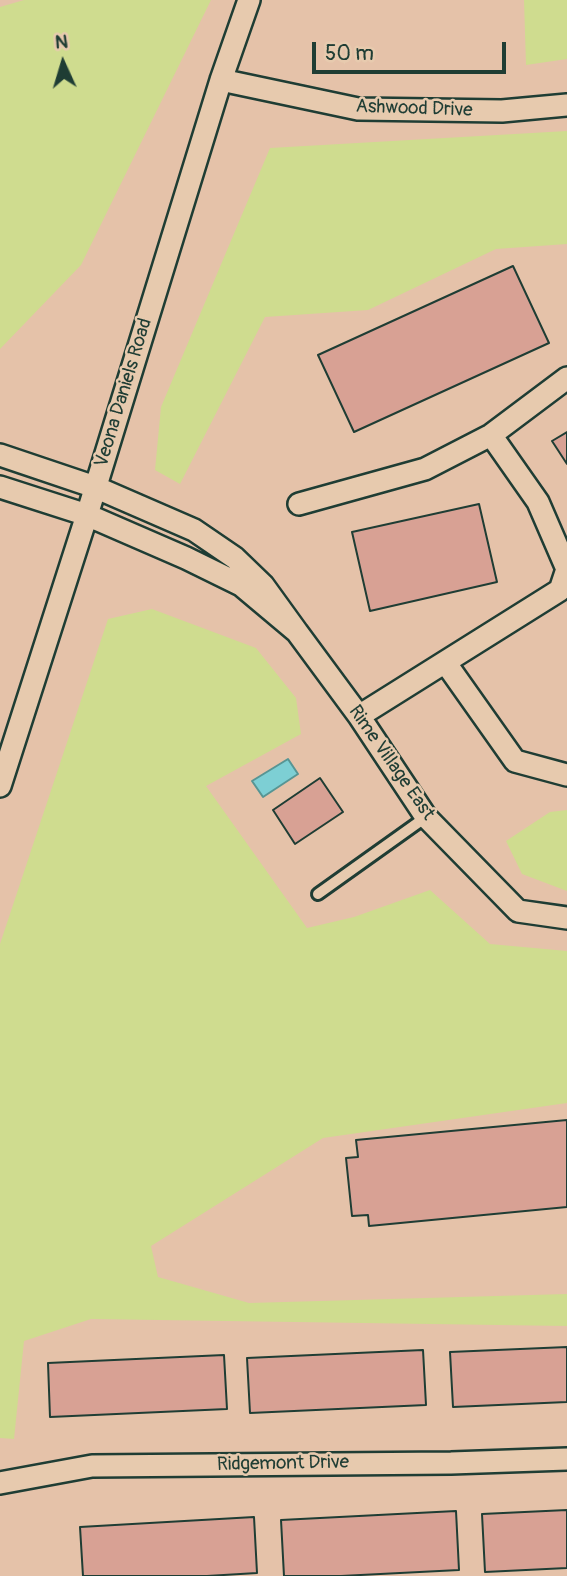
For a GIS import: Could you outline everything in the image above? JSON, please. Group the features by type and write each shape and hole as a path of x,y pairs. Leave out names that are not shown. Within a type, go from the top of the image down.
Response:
{"street":[{"name":"Veona Daniels Road","path":"0,786 221,80 249,0"},
{"name":"Ashwood Drive","path":"221,80 358,109 502,111 567,105"},
{"path":"299,504 425,469 491,435 567,378"},
{"path":"359,716 560,590 567,569 538,502 491,435"},
{"name":"Rime Village East","path":"0,455 95,487 194,530 235,558 263,585 359,716 425,817 518,911 567,918"},
{"name":"Rime Village East","path":"0,487 87,514 186,558 240,585 297,632"},
{"path":"445,662 515,761 567,775"},
{"name":"Ridgemont Drive","path":"0,1483 92,1466 567,1459"}],"lane":[{"path":"318,894 425,817"}],"green space":[{"path":"24,0 211,0 81,265 0,349 0,7"},
{"path":"524,0 567,0 567,59 526,65"},
{"path":"567,131 567,244 496,249 368,310 265,317 180,484 155,470 161,407 270,148"},
{"path":"152,609 256,648 296,698 301,734 206,786 307,928 354,917 430,890 490,944 567,951 567,1103 323,1138 151,1246 158,1277 249,1303 567,1294 567,1326 91,1319 24,1341 14,1439 0,1438 0,944 108,619"},
{"path":"567,810 567,891 522,874 506,841 550,812"}],"water":[{"path":"288,759 298,774 263,797 252,781"}],"building":[{"path":"513,266 549,343 354,432 318,355"},
{"path":"567,432 567,464 552,441"},
{"path":"479,504 497,582 370,611 352,532"},
{"path":"320,778 343,812 295,844 273,810"},
{"path":"567,1120 567,1207 369,1226 368,1215 352,1216 346,1158 358,1157 356,1140"},
{"path":"567,1347 567,1402 453,1407 450,1352"},
{"path":"423,1350 426,1405 250,1413 247,1358"},
{"path":"224,1355 227,1409 50,1417 48,1363"},
{"path":"567,1510 567,1568 485,1572 482,1514"},
{"path":"456,1511 459,1570 284,1576 281,1520"},
{"path":"254,1517 257,1573 207,1576 83,1576 80,1527"}]}
